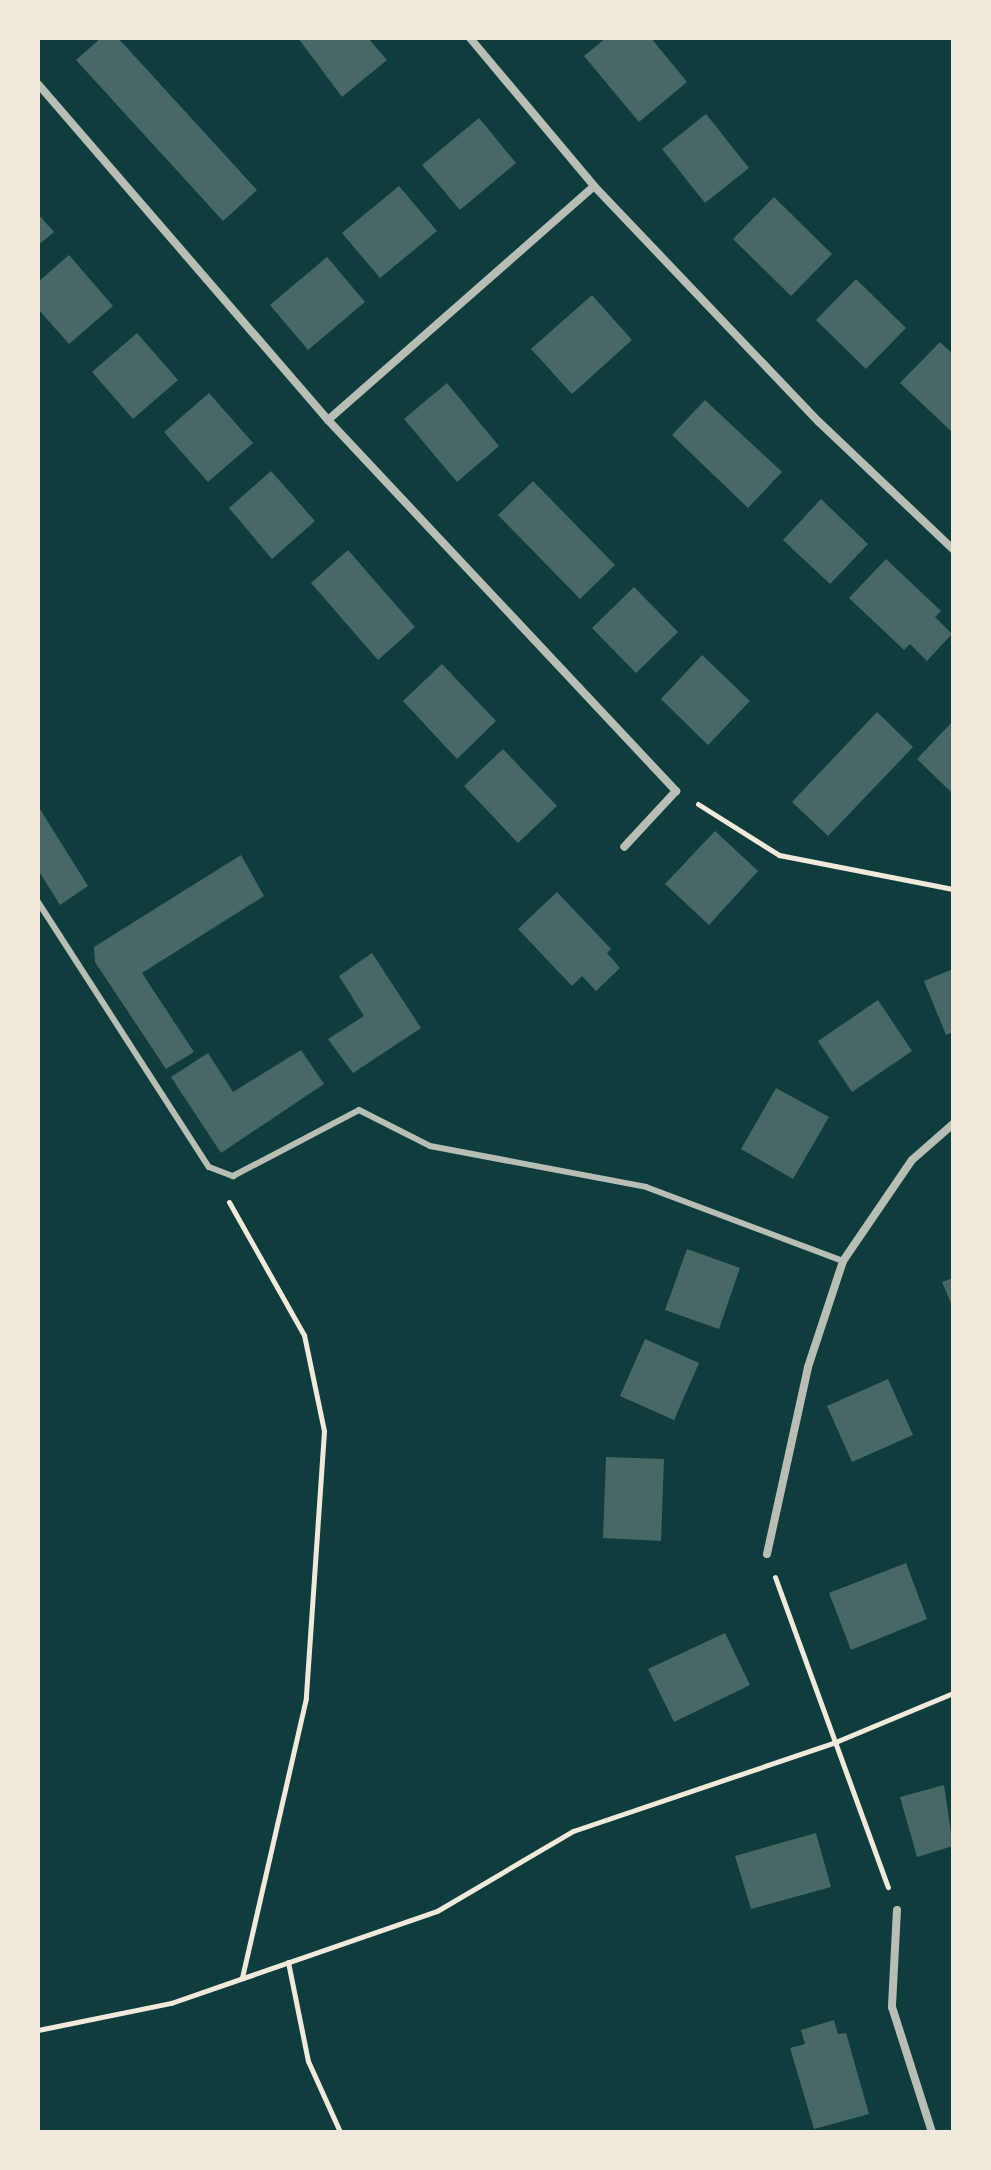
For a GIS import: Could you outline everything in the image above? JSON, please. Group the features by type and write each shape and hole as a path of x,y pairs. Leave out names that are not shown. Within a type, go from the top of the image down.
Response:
{"street":[{"path":"470,38 594,186 819,422 953,549"},
{"path":"38,84 328,420 676,791 624,847"},
{"path":"328,420 594,186"},
{"path":"767,1554 808,1367 843,1261 912,1160 953,1124"},
{"path":"897,1910 892,2007 932,2132"}],"lane":[{"path":"38,902 209,1167 233,1176 359,1110 430,1146 646,1187 843,1261"}],"path":[{"path":"676,791 779,855 953,889"},
{"path":"209,1167 304,1335 324,1431 306,1698 242,1978"},
{"path":"767,1554 833,1743 897,1910"},
{"path":"38,2030 171,2003 437,1911 573,1831 833,1743 953,1693"},
{"path":"288,1962 308,2061 340,2132"}],"building":[{"path":"101,38 118,38 257,190 223,221 76,60"},
{"path":"298,38 368,38 387,60 342,97"},
{"path":"606,38 651,38 687,82 639,122 584,56"},
{"path":"706,114 749,168 705,203 662,149"},
{"path":"479,118 516,163 460,210 422,165"},
{"path":"399,186 437,231 380,278 342,233"},
{"path":"774,197 832,254 791,296 733,239"},
{"path":"38,214 54,232 38,245"},
{"path":"69,255 113,306 69,344 38,309 38,282"},
{"path":"327,257 365,302 308,350 270,305"},
{"path":"856,279 906,328 866,369 816,320"},
{"path":"592,295 632,340 572,394 531,349"},
{"path":"137,333 178,380 133,419 92,372"},
{"path":"940,342 953,354 951,431 900,383"},
{"path":"447,383 499,446 457,482 404,419"},
{"path":"209,393 253,443 208,482 164,432"},
{"path":"705,400 782,472 748,508 672,435"},
{"path":"271,471 315,521 272,559 229,508"},
{"path":"533,481 615,565 580,599 498,515"},
{"path":"821,499 868,544 830,584 783,540"},
{"path":"348,550 415,627 378,660 311,583"},
{"path":"886,559 941,611 935,617 952,634 927,661 910,644 904,650 849,598"},
{"path":"634,587 678,632 636,673 592,628"},
{"path":"702,655 750,701 708,745 661,699"},
{"path":"442,664 496,721 457,759 403,701"},
{"path":"877,712 913,747 828,836 792,802"},
{"path":"953,721 953,794 917,759"},
{"path":"503,749 557,806 518,843 464,786"},
{"path":"38,806 88,886 60,905 38,870"},
{"path":"715,831 758,871 709,925 665,884"},
{"path":"241,855 264,896 142,973 194,1052 166,1069 95,962 94,947"},
{"path":"557,892 611,949 607,953 620,968 596,991 582,976 572,986 518,929"},
{"path":"372,953 421,1028 353,1073 328,1039 364,1016 339,976"},
{"path":"953,969 953,1032 946,1035 924,981"},
{"path":"878,1000 912,1051 852,1092 818,1041"},
{"path":"301,1050 324,1084 221,1153 171,1077 208,1053 233,1092"},
{"path":"776,1088 829,1117 793,1179 741,1149"},
{"path":"687,1249 740,1268 719,1329 665,1310"},
{"path":"953,1278 953,1308 942,1282"},
{"path":"645,1339 699,1363 674,1420 620,1396"},
{"path":"888,1379 913,1435 852,1462 827,1406"},
{"path":"606,1457 664,1459 661,1541 603,1538"},
{"path":"906,1563 927,1619 851,1650 829,1593"},
{"path":"725,1633 750,1685 674,1722 648,1669"},
{"path":"944,1785 953,1846 917,1857 900,1797"},
{"path":"816,1833 831,1887 751,1909 735,1856"},
{"path":"834,2020 838,2034 846,2033 869,2114 814,2129 790,2048 805,2044 801,2030"}]}
